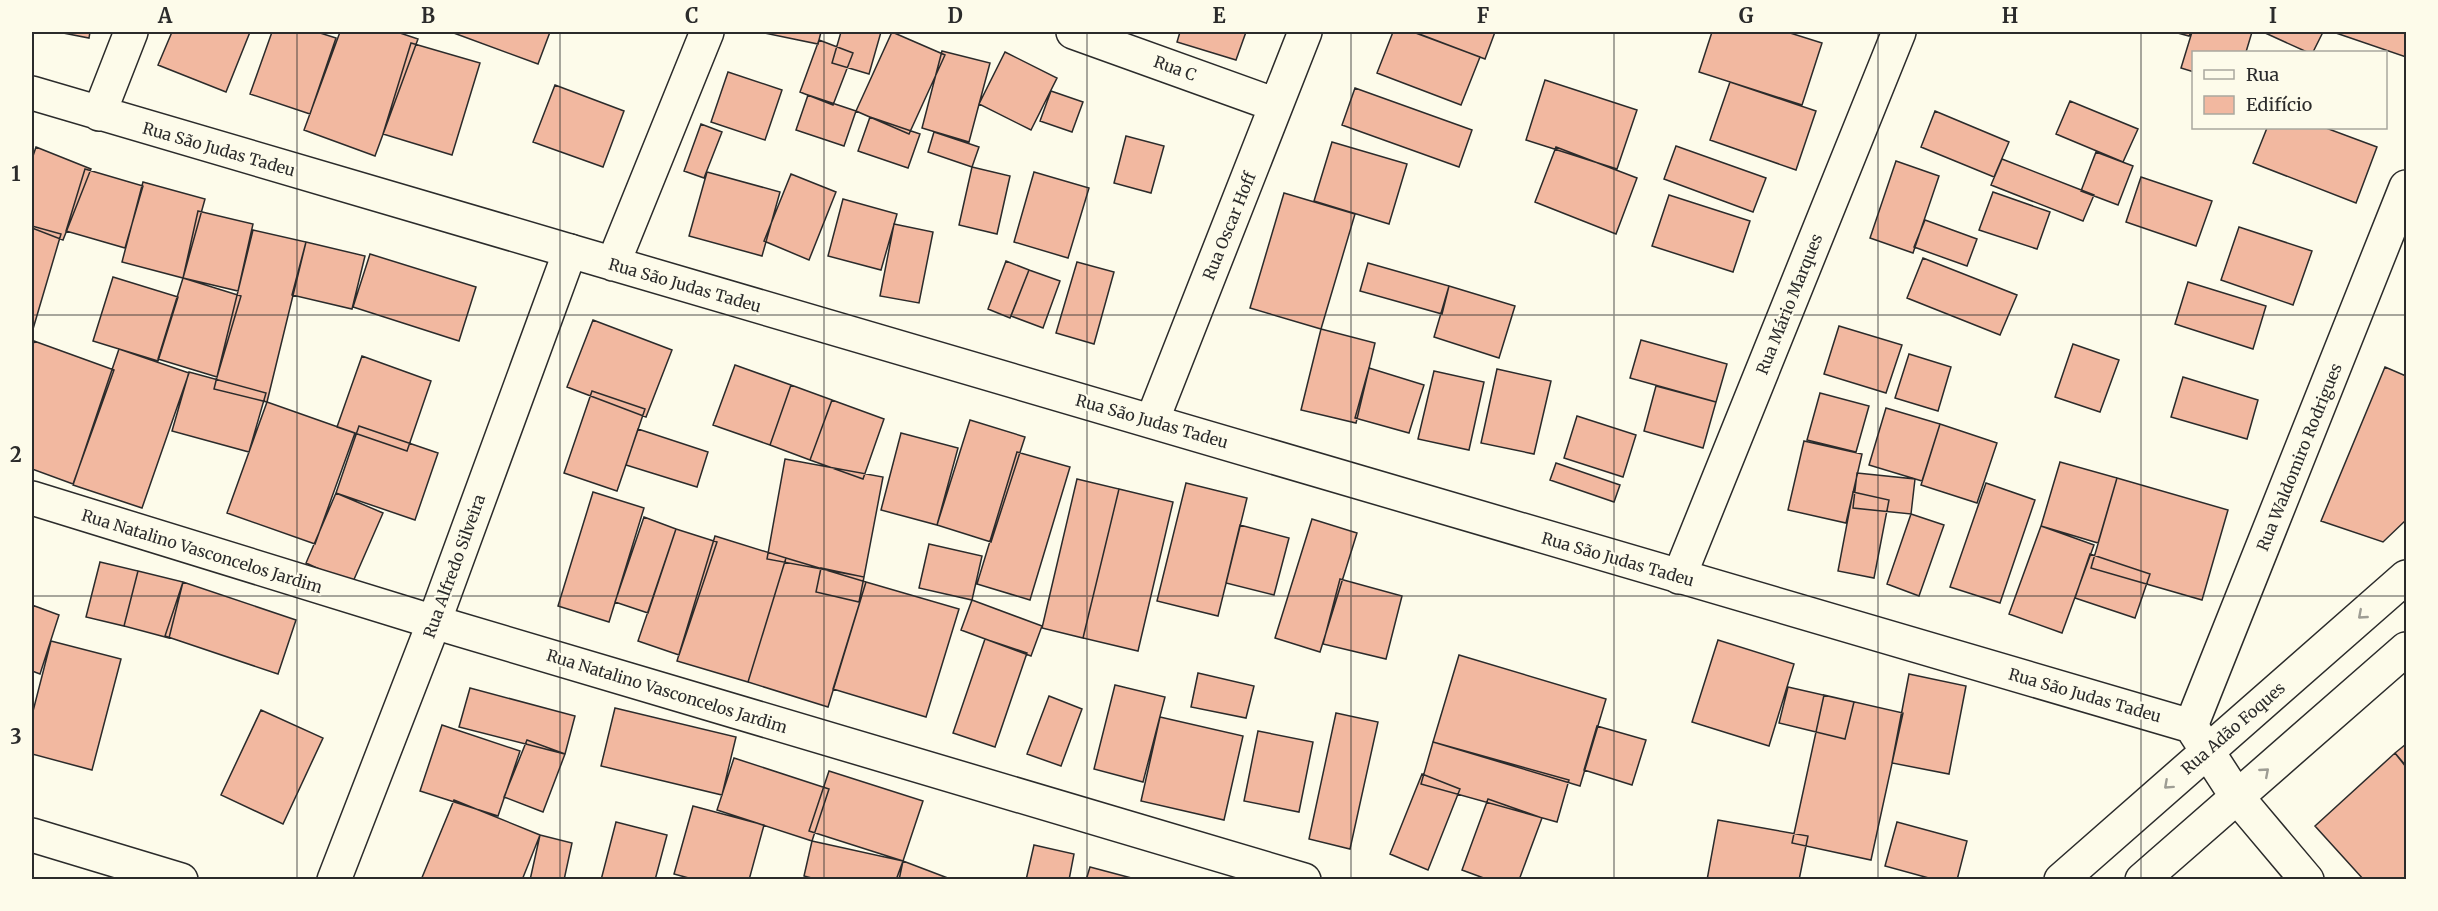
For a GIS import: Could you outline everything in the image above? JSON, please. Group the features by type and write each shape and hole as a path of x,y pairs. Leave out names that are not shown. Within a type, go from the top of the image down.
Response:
{"street":[{"path":"99,114 131,32"},
{"path":"614,264 707,32"},
{"name":"Rua C","path":"1073,32 1276,105"},
{"name":"Rua Oscar Hoff","path":"1152,421 1305,32"},
{"name":"Rua Mário Marques","path":"1679,577 1899,32"},
{"name":"Rua São Judas Tadeu","path":"32,93 1679,577 2199,738"},
{"name":"Rua Waldomiro Rodrigues","path":"2199,738 2406,187"},
{"name":"Rua Alfredo Silveira","path":"333,879 434,622 570,251"},
{"name":"Rua Natalino Vasconcelos Jardim","path":"32,498 434,622 1304,879"},
{"name":"Rua Adão Foques","path":"2061,879 2199,738 2406,577"},
{"path":"2142,879 2406,649"},
{"path":"2199,738 2237,797 2307,879"},
{"path":"32,835 181,879"}],"building":[{"path":"58,32 90,32 89,38"},
{"path":"172,32 250,32 226,92 158,65"},
{"path":"272,32 317,32 336,38 310,114 250,94"},
{"path":"340,32 397,32 418,39 375,156 304,130"},
{"path":"451,32 550,32 538,64"},
{"path":"760,32 821,32 818,44"},
{"path":"841,32 881,32 869,74 832,63"},
{"path":"892,32 945,55 909,134 856,111"},
{"path":"1180,32 1246,32 1236,60 1177,42"},
{"path":"1393,32 1413,32 1480,57 1461,105 1377,73"},
{"path":"1414,32 1495,32 1485,59"},
{"path":"1712,32 1787,32 1822,43 1802,105 1699,72"},
{"path":"2174,32 2191,32 2189,36"},
{"path":"2192,32 2252,32 2246,51 2192,51 2192,71 2181,68"},
{"path":"2263,32 2323,32 2314,51 2305,51"},
{"path":"2333,32 2406,32 2406,57"},
{"path":"819,40 853,53 833,105 800,92"},
{"path":"411,43 480,63 452,155 383,134"},
{"path":"942,51 990,63 969,142 922,128"},
{"path":"1005,52 1057,78 1031,130 979,104"},
{"path":"728,72 782,90 765,140 711,122"},
{"path":"1545,80 1637,110 1617,169 1526,140"},
{"path":"1730,82 1816,111 1796,170 1710,140"},
{"path":"555,85 624,111 603,167 533,142"},
{"path":"1355,88 1472,130 1459,167 1342,125"},
{"path":"1051,91 1083,102 1072,132 1040,121"},
{"path":"808,95 856,111 844,146 796,130"},
{"path":"2070,101 2138,129 2123,162 2056,134"},
{"path":"1935,111 2009,142 1994,177 1921,147"},
{"path":"870,117 920,134 908,168 858,151"},
{"path":"701,124 722,132 704,178 684,171"},
{"path":"2267,129 2329,129 2377,147 2356,203 2253,163"},
{"path":"934,132 979,147 972,167 928,152"},
{"path":"1126,136 1164,146 1151,193 1114,183"},
{"path":"1332,142 1407,164 1389,224 1314,201"},
{"path":"1676,146 1766,178 1753,212 1664,179"},
{"path":"36,147 91,169 63,240 32,228 32,159"},
{"path":"1556,147 1637,178 1616,234 1535,202"},
{"path":"2096,152 2133,166 2118,205 2081,191"},
{"path":"2002,159 2094,195 2083,221 1991,185"},
{"path":"1896,161 1939,176 1913,253 1870,238"},
{"path":"972,167 1010,176 997,234 959,225"},
{"path":"85,169 143,186 125,248 66,231"},
{"path":"707,172 780,192 762,256 689,236"},
{"path":"1034,172 1089,188 1068,258 1014,242"},
{"path":"791,174 836,192 809,260 764,241"},
{"path":"2141,177 2212,201 2196,246 2126,222"},
{"path":"143,182 205,199 183,278 122,262"},
{"path":"1993,192 2050,212 2037,249 1979,230"},
{"path":"1284,193 1355,214 1321,329 1250,308"},
{"path":"1669,195 1750,221 1733,272 1652,246"},
{"path":"843,199 897,214 881,270 828,256"},
{"path":"198,211 253,224 238,291 183,278"},
{"path":"1925,220 1977,239 1967,266 1914,247"},
{"path":"894,224 933,232 919,303 880,296"},
{"path":"32,226 61,234 33,329 32,328"},
{"path":"2239,227 2312,251 2293,305 2221,280"},
{"path":"253,230 306,242 267,402 214,389"},
{"path":"306,242 365,256 352,309 292,295"},
{"path":"370,254 476,287 459,341 353,307"},
{"path":"1923,258 2017,295 2000,335 1907,298"},
{"path":"1006,261 1029,270 1010,318 988,309"},
{"path":"1077,262 1114,272 1094,344 1056,333"},
{"path":"1368,263 1449,286 1442,314 1360,291"},
{"path":"1029,270 1060,281 1043,328 1011,316"},
{"path":"113,277 178,297 158,361 93,341"},
{"path":"183,278 241,296 217,377 158,359"},
{"path":"2188,282 2266,306 2253,349 2175,324"},
{"path":"1449,286 1515,306 1499,358 1434,337"},
{"path":"593,320 672,350 646,417 567,387"},
{"path":"1839,326 1902,345 1886,393 1824,374"},
{"path":"1321,329 1375,343 1356,423 1301,410"},
{"path":"1641,340 1727,364 1716,402 1630,378"},
{"path":"34,341 114,370 73,484 32,469 32,349"},
{"path":"2073,344 2119,360 2100,412 2055,397"},
{"path":"119,349 189,373 142,508 73,485"},
{"path":"1909,354 1951,367 1938,411 1895,398"},
{"path":"362,356 431,381 407,451 337,427"},
{"path":"735,365 791,385 770,445 713,425"},
{"path":"2385,367 2406,376 2406,520 2383,542 2321,521"},
{"path":"1369,368 1424,385 1409,433 1355,418"},
{"path":"1497,369 1551,381 1534,454 1481,443"},
{"path":"1434,371 1484,382 1469,450 1418,439"},
{"path":"189,372 266,393 249,452 172,431"},
{"path":"2183,377 2258,400 2247,439 2171,417"},
{"path":"791,385 832,400 810,460 770,445"},
{"path":"1656,386 1716,402 1703,448 1644,431"},
{"path":"592,391 645,409 617,491 564,473"},
{"path":"1820,393 1869,406 1856,452 1807,440"},
{"path":"832,400 884,419 863,479 810,460"},
{"path":"267,402 355,433 315,544 227,513"},
{"path":"1886,408 1940,424 1922,481 1869,465"},
{"path":"1577,416 1636,435 1623,477 1564,458"},
{"path":"970,420 1025,437 991,542 937,525"},
{"path":"1940,424 1997,443 1977,503 1921,485"},
{"path":"359,426 438,453 415,520 336,493"},
{"path":"638,429 708,452 697,487 626,465"},
{"path":"901,433 958,448 937,525 881,510"},
{"path":"1804,441 1862,454 1846,523 1788,510"},
{"path":"1017,452 1070,467 1030,600 977,584"},
{"path":"785,459 883,477 864,577 767,559"},
{"path":"2060,462 2117,478 2098,543 2041,526"},
{"path":"1556,463 1620,485 1614,502 1550,480"},
{"path":"1857,473 1915,479 1911,514 1853,508"},
{"path":"2117,478 2228,510 2202,600 2091,568"},
{"path":"1077,479 1119,489 1083,638 1042,628"},
{"path":"1186,483 1247,498 1218,616 1157,601"},
{"path":"1986,483 2035,500 2000,603 1950,587"},
{"path":"1119,489 1173,502 1138,651 1083,638"},
{"path":"593,492 644,508 609,622 558,606"},
{"path":"1853,492 1889,500 1874,578 1838,571"},
{"path":"336,493 383,513 352,584 306,563"},
{"path":"1911,514 1944,525 1919,596 1887,584"},
{"path":"644,517 676,529 648,613 615,602"},
{"path":"1312,519 1357,533 1320,652 1275,638"},
{"path":"1240,525 1289,538 1274,595 1226,583"},
{"path":"2041,526 2094,545 2062,633 2009,614"},
{"path":"676,529 717,542 679,655 638,641"},
{"path":"715,536 786,558 748,682 677,661"},
{"path":"929,544 982,556 972,600 919,588"},
{"path":"2090,554 2150,574 2135,618 2075,598"},
{"path":"786,558 866,582 828,707 748,682"},
{"path":"100,562 138,571 124,626 86,617"},
{"path":"821,568 864,577 859,602 816,592"},
{"path":"138,571 183,582 169,638 124,626"},
{"path":"1340,579 1402,596 1386,659 1323,644"},
{"path":"183,582 296,620 278,674 165,636"},
{"path":"866,582 959,609 926,717 833,689"},
{"path":"972,600 1042,626 1031,656 961,630"},
{"path":"32,605 59,615 40,674 32,671"},
{"path":"985,639 1027,653 995,747 953,733"},
{"path":"1718,640 1794,664 1769,746 1692,722"},
{"path":"51,641 121,659 92,770 32,754 32,715"},
{"path":"1459,655 1606,699 1580,786 1433,742"},
{"path":"1198,673 1254,686 1246,718 1191,707"},
{"path":"1909,674 1966,686 1949,774 1892,763"},
{"path":"1115,685 1165,697 1143,782 1094,769"},
{"path":"1788,687 1854,702 1845,739 1779,723"},
{"path":"470,688 575,716 565,754 459,727"},
{"path":"1824,695 1903,713 1871,860 1792,843"},
{"path":"1049,696 1082,709 1061,766 1027,754"},
{"path":"615,708 736,737 722,795 601,766"},
{"path":"261,710 323,738 283,824 221,795"},
{"path":"1336,713 1378,722 1350,849 1309,839"},
{"path":"1160,717 1243,736 1224,820 1141,801"},
{"path":"442,725 520,751 498,816 420,791"},
{"path":"1597,726 1646,740 1632,785 1584,770"},
{"path":"1258,731 1313,742 1299,812 1244,801"},
{"path":"527,740 565,754 543,812 504,797"},
{"path":"1433,742 1569,780 1557,822 1421,784"},
{"path":"2406,744 2406,767 2395,753"},
{"path":"2395,753 2406,766 2406,880 2364,880 2315,826"},
{"path":"734,758 829,789 812,841 717,810"},
{"path":"829,771 923,801 903,861 809,831"},
{"path":"1422,774 1460,789 1428,870 1390,854"},
{"path":"1488,799 1542,818 1519,880 1489,880 1462,870"},
{"path":"454,800 540,835 522,880 421,880"},
{"path":"693,806 764,825 749,880 696,880 674,874"},
{"path":"1718,820 1808,836 1799,880 1707,880"},
{"path":"616,822 667,835 655,880 601,880"},
{"path":"1897,822 1967,841 1957,880 1936,880 1885,866"},
{"path":"540,835 572,843 564,880 530,880"},
{"path":"812,841 903,861 899,880 819,880 804,876"},
{"path":"1034,845 1074,854 1069,880 1026,880"},
{"path":"903,861 953,880 896,880"},
{"path":"1090,867 1139,880 1086,880"}]}
